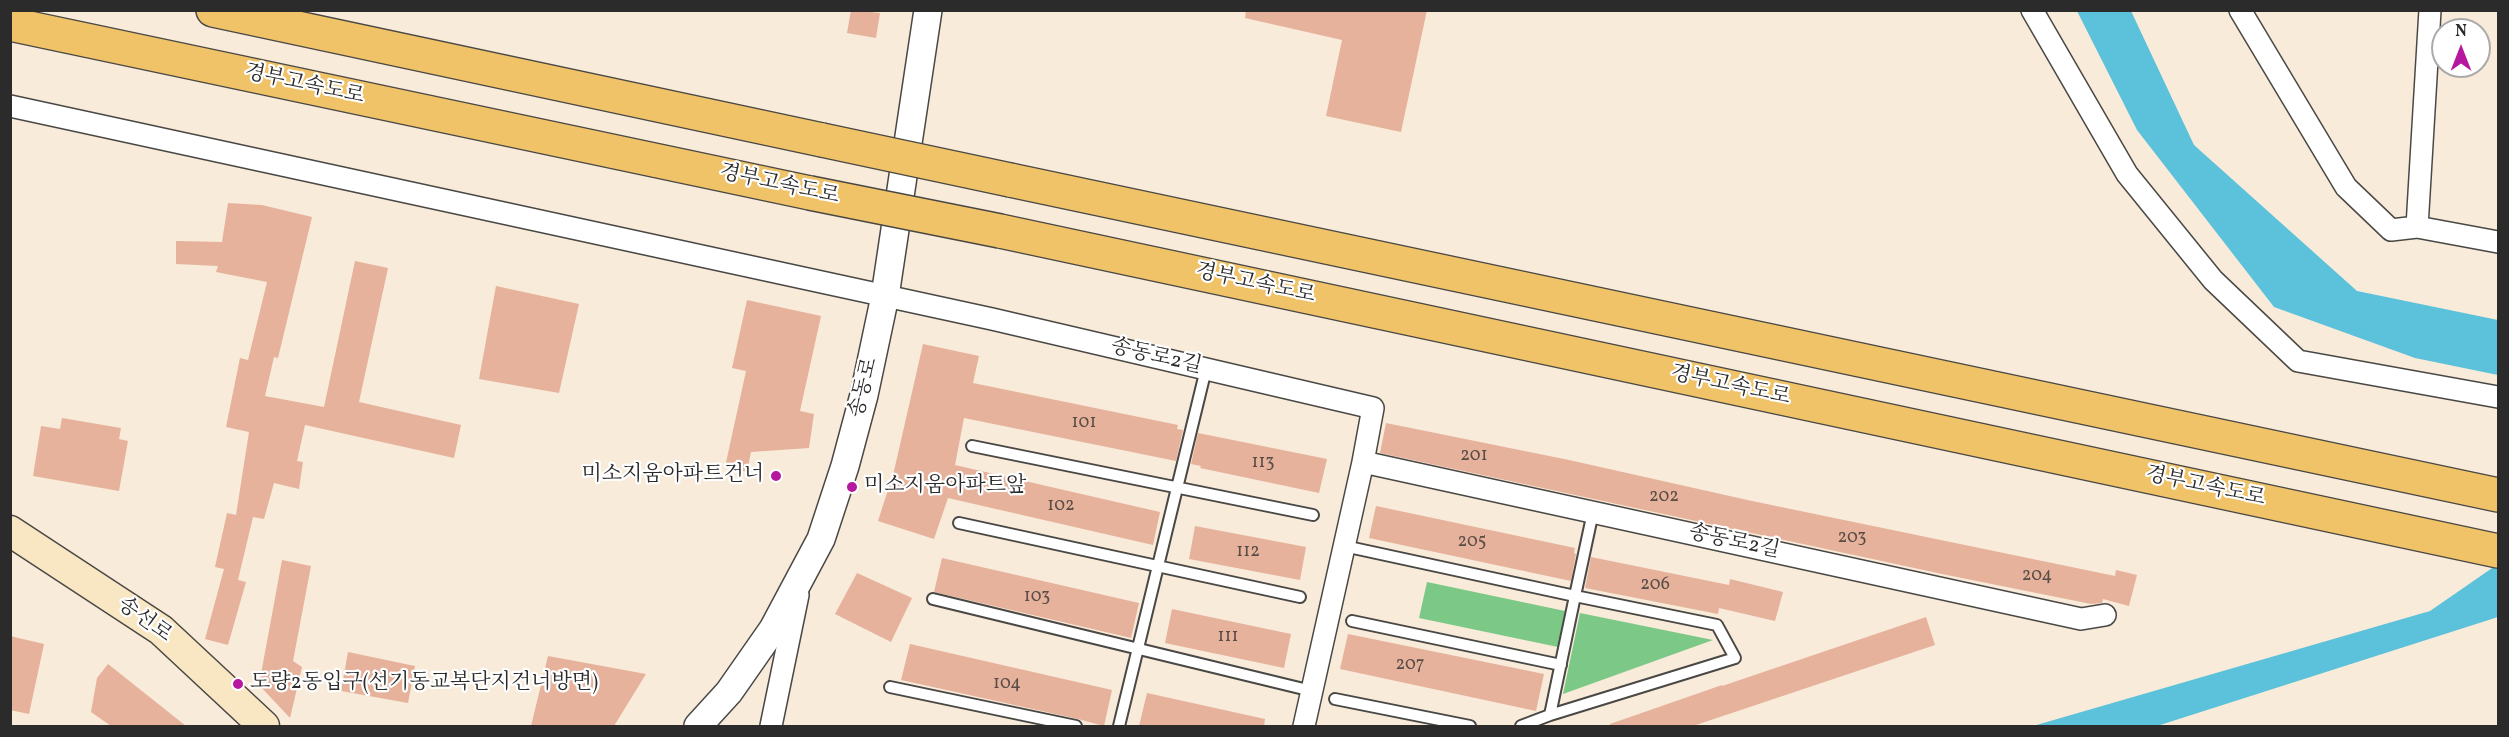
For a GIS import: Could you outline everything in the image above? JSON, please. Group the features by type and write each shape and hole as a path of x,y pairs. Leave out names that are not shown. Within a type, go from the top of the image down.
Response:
{"highway":[{"path":"213,10 2499,495"},
{"name":"경부고속도로","path":"10,24 1000,231 2499,551"}],"main road":[{"name":"송선로","path":"10,531 161,630 264,726"}],"street":[{"name":"송동로","path":"698,726 729,692 773,629 821,539 845,466 864,395 885,296 928,10"},
{"path":"2032,10 2127,174 2213,280 2298,361 2499,397"},
{"path":"2241,10 2346,187 2391,230 2417,227 2499,243"},
{"path":"2417,227 2430,10"},
{"name":"송동로2길","path":"10,106 885,296 1373,408 1304,726"},
{"name":"송동로2길","path":"1363,462 2080,619 2105,615"},
{"path":"771,726 802,574"}],"lane":[{"path":"1119,726 1206,369"},
{"path":"972,446 1312,515"},
{"path":"1550,715 1593,512"},
{"path":"959,523 1159,564 1300,597"},
{"path":"1344,546 1717,625 1735,658 1521,726"},
{"path":"933,599 1312,691"},
{"path":"1352,621 1561,665"},
{"path":"890,687 1076,726"},
{"path":"1335,699 1470,726"}],"green space":[{"path":"1427,582 1565,611 1558,647 1419,618"},
{"path":"1580,613 1713,640 1563,694"}],"water":[{"path":"2077,11 2131,11 2194,145 2357,291 2498,320 2498,375 2415,358 2274,307 2137,130"},
{"path":"2498,564 2498,617 2157,726 2033,726 2430,611"}],"building":[{"path":"851,10 880,13 876,38 847,33"},
{"path":"1246,10 1427,10 1401,132 1326,116 1342,40 1245,18"},
{"path":"228,203 262,205 312,217 278,358 274,357 265,396 324,407 355,261 388,268 359,402 461,425 454,458 305,425 297,461 303,462 299,489 274,483 264,519 253,517 238,580 246,582 228,645 205,639 224,569 215,567 227,513 236,515 249,432 226,427 240,358 248,360 267,282 216,272 218,266 176,264 176,241 222,242"},
{"path":"496,286 579,304 559,393 479,379"},
{"path":"747,300 821,316 800,411 814,414 809,448 751,452 747,472 725,467 746,371 732,368"},
{"path":"923,344 979,356 973,383 1178,425 1177,429 1183,430 1176,461 964,418 955,465 1160,512 1153,545 948,498 934,539 878,521 894,471"},
{"path":"62,418 121,428 119,439 128,441 119,491 33,476 41,426 60,429"},
{"path":"1386,423 2115,576 2116,570 2137,575 2129,606 2103,599 2102,603 2091,604 1942,574 1380,453"},
{"path":"1198,433 1327,459 1319,493 1200,468 1201,466 1191,464"},
{"path":"1376,506 1575,548 1571,581 1369,538"},
{"path":"1195,526 1306,547 1300,580 1189,559"},
{"path":"1591,557 1729,585 1730,579 1783,592 1775,621 1719,608 1718,614 1585,588"},
{"path":"942,558 1139,603 1131,638 934,592"},
{"path":"282,560 311,566 293,661 302,667 290,718 259,685"},
{"path":"857,573 912,598 891,642 835,614"},
{"path":"1172,609 1291,634 1284,668 1165,643"},
{"path":"1926,617 1935,645 1693,726 1610,726 1610,724 1722,685"},
{"path":"1348,634 1544,674 1536,711 1340,669"},
{"path":"10,636 44,644 29,714 10,710"},
{"path":"910,644 1112,690 1104,726 901,680"},
{"path":"348,652 415,666 408,703 341,691"},
{"path":"548,656 646,674 614,726 531,726"},
{"path":"108,664 186,726 111,726 91,712 97,678"},
{"path":"1147,693 1265,719 1264,726 1139,726"}],"place":[{"name":"미소지움아파트건너","path":"776,476"},
{"name":"미소지움아파트앞","path":"852,487"},
{"name":"도량2동입구(선기동교복단지건너방면)","path":"238,684"}]}
